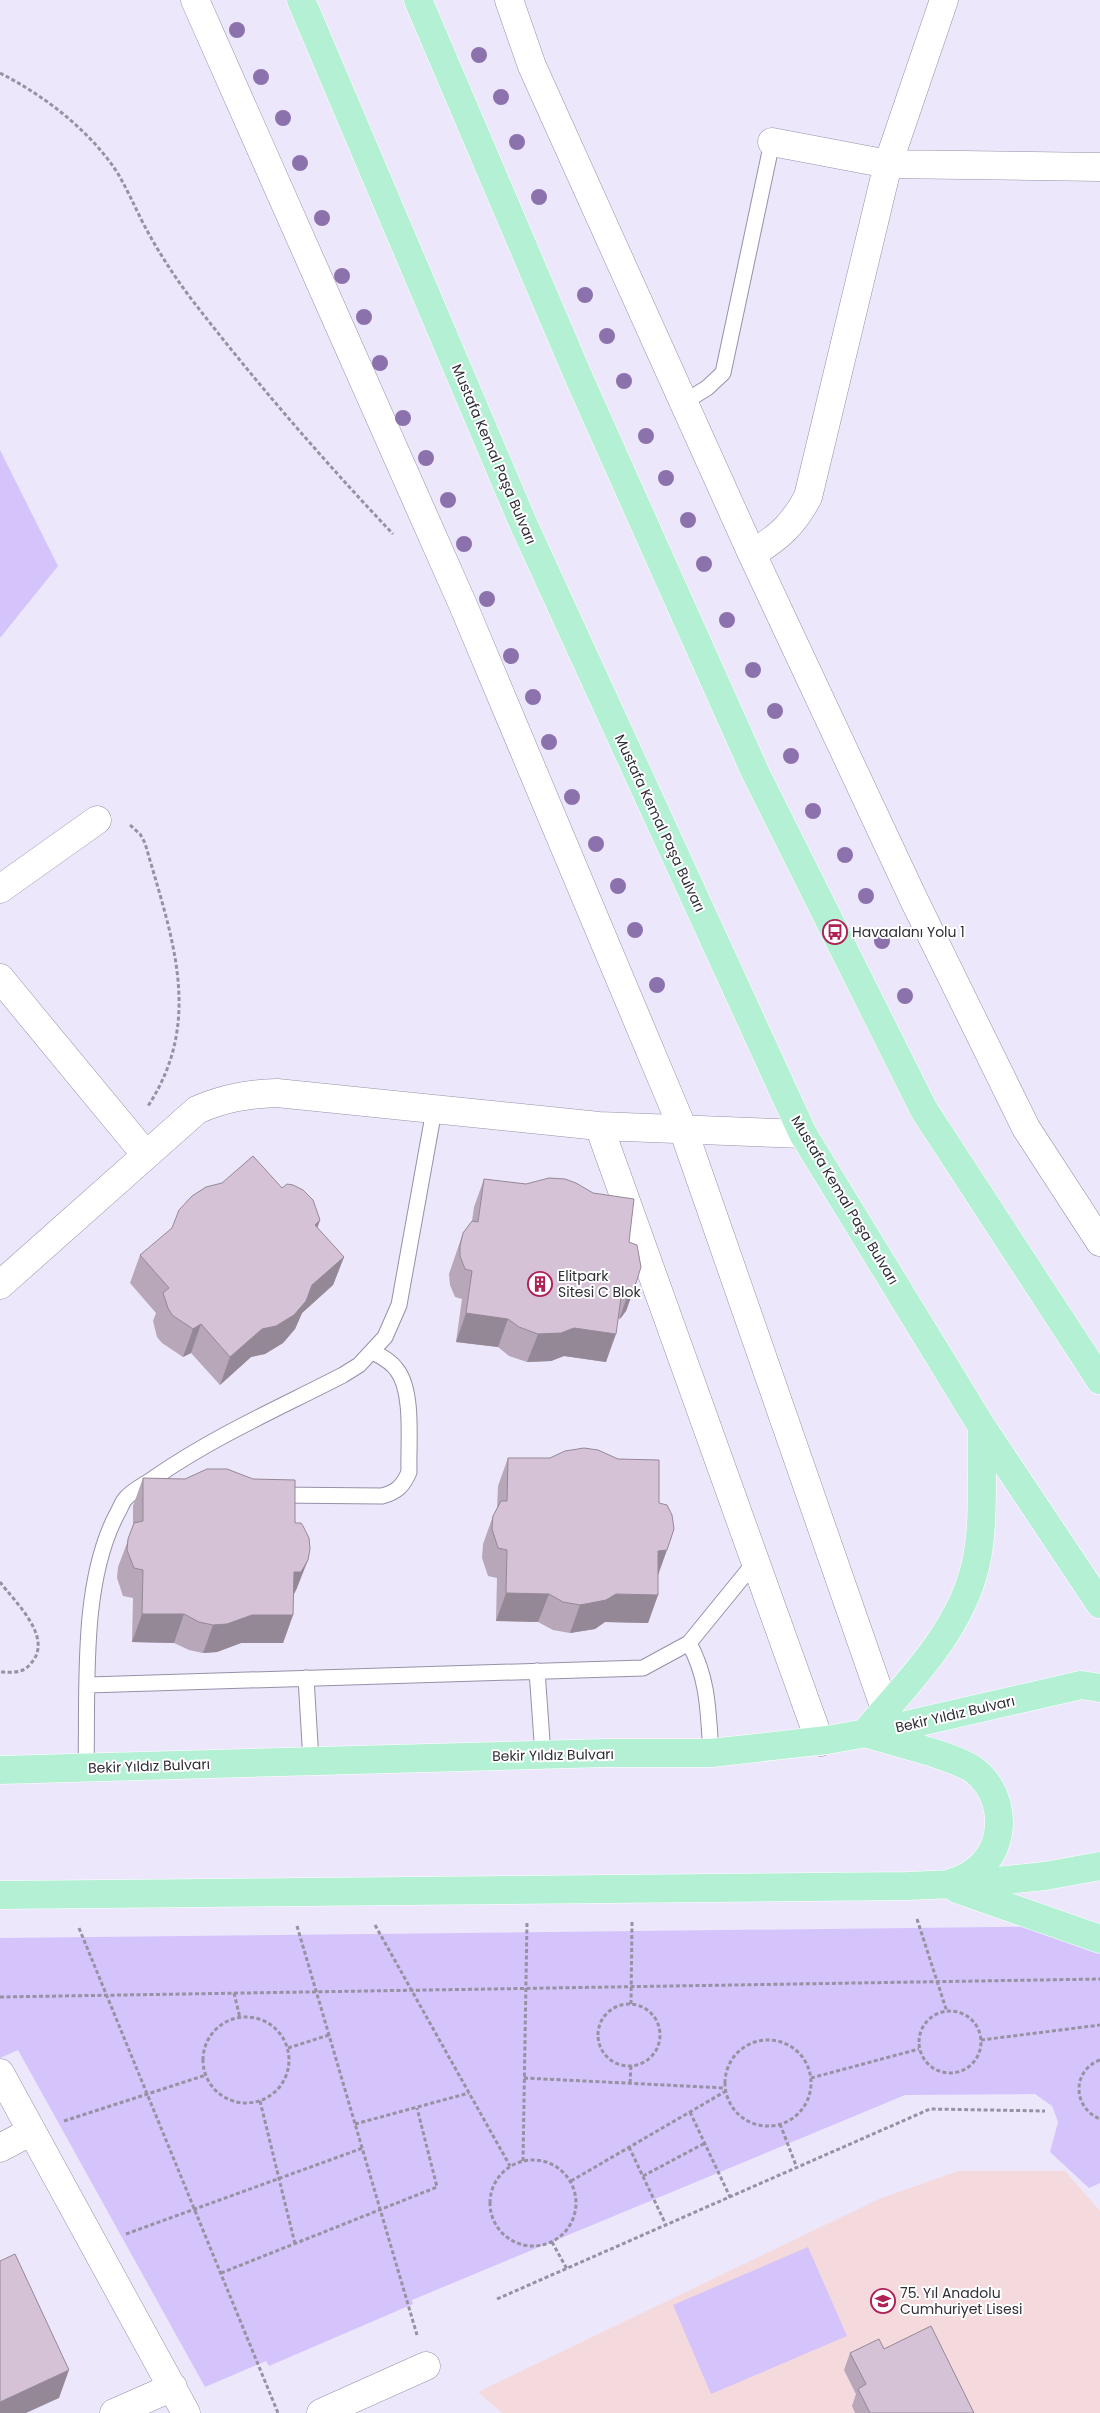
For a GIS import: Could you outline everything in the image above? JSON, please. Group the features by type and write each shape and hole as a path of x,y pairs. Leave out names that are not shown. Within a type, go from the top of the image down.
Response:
{"main road":[{"name":"Mustafa Kemal Paşa Bulvarı","path":"301,0 523,524 803,1134 982,1427 1100,1604"},
{"path":"418,0 579,378 756,774 924,1110 1100,1380"},
{"path":"944,1884 960,1880 974,1872 990,1853 999,1830 999,1814 995,1797 986,1782 974,1770 958,1762 865,1733 948,1632 969,1590 980,1542 982,1427"},
{"name":"Bekir Yıldız Bulvarı","path":"0,1770 543,1755 711,1753 820,1742 1081,1685 1100,1688"},
{"path":"0,1895 907,1886 1045,1876 1100,1866"},
{"path":"944,1884 1100,1939"}],"street":[{"path":"195,0 463,605 683,1129 885,1709"},
{"path":"509,0 532,66 752,554 915,902 1026,1128 1100,1242"},
{"path":"752,554 776,538 795,520 808,496 888,164 944,0"},
{"path":"772,142 888,164 1100,167"},
{"path":"0,889 97,820"},
{"path":"0,978 146,1155"},
{"path":"0,1285 197,1110 222,1099 248,1094 277,1093 599,1126 803,1134"},
{"path":"599,1126 820,1742"},
{"path":"0,2074 186,2413"},
{"path":"0,2148 32,2132"},
{"path":"321,2413 426,2366"},
{"path":"114,2413 173,2387"}],"lane":[{"path":"684,402 707,388 723,373 772,142"},
{"path":"86,1767 90,1620 94,1584 102,1549 126,1498 168,1476 190,1454 343,1375 359,1365 385,1337 399,1305 434,1110"},
{"path":"264,1494 382,1496 398,1490 405,1482 408,1472 405,1383 398,1370 386,1359 373,1352"},
{"path":"88,1685 643,1668 689,1643 756,1562"},
{"path":"689,1643 698,1660 705,1683 711,1753"},
{"path":"537,1671 543,1755"},
{"path":"306,1678 311,1761"}],"path":[{"path":"0,73 35,93 68,119 98,148 116,171 164,260 189,295 264,390 396,537"},
{"path":"97,820 110,818 124,822 140,834 146,844 174,946 178,970 180,1018 168,1067 158,1090 127,1132"},
{"path":"0,1582 35,1630 40,1646 37,1657 29,1666 20,1671 0,1672"},
{"path":"907,1886 947,2012"},
{"path":"631,2004 632,1889"},
{"path":"523,2161 527,1890"},
{"path":"288,1892 426,2366"},
{"path":"357,1892 510,2166"},
{"path":"65,1895 278,2413"},
{"path":"0,1997 1100,1979"},
{"path":"234,1993 240,2018"},
{"path":"631,2004 641,2006 650,2012 659,2025 660,2035 659,2045 653,2054 641,2064 631,2065 615,2062 607,2056 601,2048 598,2032 607,2013 616,2007 631,2004"},
{"path":"947,2012 961,2013 970,2018 978,2030 981,2040 980,2050 972,2064 964,2070 954,2073 944,2073 934,2069 926,2062 919,2049 920,2034 925,2024 937,2014 947,2012"},
{"path":"240,2018 254,2018 272,2026 282,2036 288,2048 289,2068 284,2080 277,2090 260,2101 238,2102 224,2097 213,2087 206,2075 203,2061 207,2041 221,2025 240,2018"},
{"path":"981,2040 1100,2024"},
{"path":"288,2048 330,2035"},
{"path":"763,2040 778,2042 792,2047 803,2058 811,2078 810,2092 806,2104 792,2119 780,2124 761,2125 743,2118 730,2103 726,2090 726,2073 732,2059 749,2045 763,2040"},
{"path":"811,2078 919,2049"},
{"path":"1100,2060 1091,2065 1084,2073 1078,2088 1080,2099 1085,2109 1100,2119"},
{"path":"630,2083 631,2065"},
{"path":"32,2132 206,2075"},
{"path":"524,2078 726,2090"},
{"path":"570,2181 726,2090"},
{"path":"355,2124 469,2093"},
{"path":"260,2101 295,2244"},
{"path":"221,2274 437,2187 417,2108"},
{"path":"497,2299 930,2110 1045,2111"},
{"path":"690,2112 730,2197"},
{"path":"780,2124 797,2168"},
{"path":"643,2176 705,2142"},
{"path":"629,2147 666,2225"},
{"path":"95,2245 362,2148"},
{"path":"536,2160 550,2163 562,2171 570,2181 577,2201 575,2215 564,2233 552,2242 524,2245 505,2235 496,2223 490,2203 492,2189 500,2176 510,2166 523,2161 536,2160"},
{"path":"552,2242 567,2268"}],"shaded area":[{"path":"0,450 58,566 0,638"},
{"path":"1093,1926 1100,1943 1100,2183 1089,2188 1050,2152 1058,2122 1052,2106 1035,2094 905,2095 412,2300 413,2304 269,2366 266,2361 205,2387 18,2050 0,2058 0,1938"},
{"name":"75. Yıl Anadolu Cumhuriyet Lisesi","path":"958,2171 1065,2171 1100,2211 1100,2413 502,2413 478,2392 879,2199"},
{"path":"808,2247 847,2336 711,2394 673,2305"}],"building":[{"path":"253,1156 282,1188 287,1184 293,1185 303,1190 313,1200 320,1220 315,1225 344,1257 312,1285 306,1301 294,1315 276,1326 262,1329 230,1357 201,1324 193,1329 172,1315 163,1293 169,1288 140,1255 172,1228 179,1210 192,1196 206,1187 222,1183"},
{"name":"Elitpark Sitesi C Blok","path":"549,1178 565,1179 593,1193 634,1199 629,1242 637,1245 641,1267 636,1283 631,1290 622,1290 616,1334 574,1328 561,1333 538,1334 519,1327 508,1319 466,1313 472,1271 465,1269 460,1256 460,1246 463,1233 472,1221 478,1222 484,1179 526,1184"},
{"path":"584,1448 598,1450 618,1459 659,1460 659,1503 667,1505 672,1515 674,1529 667,1550 658,1551 658,1595 616,1594 606,1600 580,1605 563,1602 549,1594 506,1593 507,1550 498,1548 492,1529 493,1516 501,1501 507,1501 508,1458 550,1458 565,1451"},
{"path":"207,1469 227,1469 253,1479 295,1480 295,1523 301,1523 303,1526 309,1538 310,1549 308,1560 301,1572 294,1572 293,1615 252,1615 227,1624 213,1625 199,1622 184,1614 142,1614 143,1570 134,1568 127,1550 128,1539 134,1523 143,1521 143,1478 185,1479"},
{"path":"15,2254 69,2370 0,2402 0,2261"},
{"path":"931,2326 974,2413 870,2413 858,2389 866,2384 850,2353 879,2339 884,2349"}],"place":[{"name":"Havaalanı Yolu 1","path":"835,932"},
{"name":"Elitpark Sitesi C Blok","path":"540,1284"},
{"name":"75. Yıl Anadolu Cumhuriyet Lisesi","path":"883,2301"}]}
